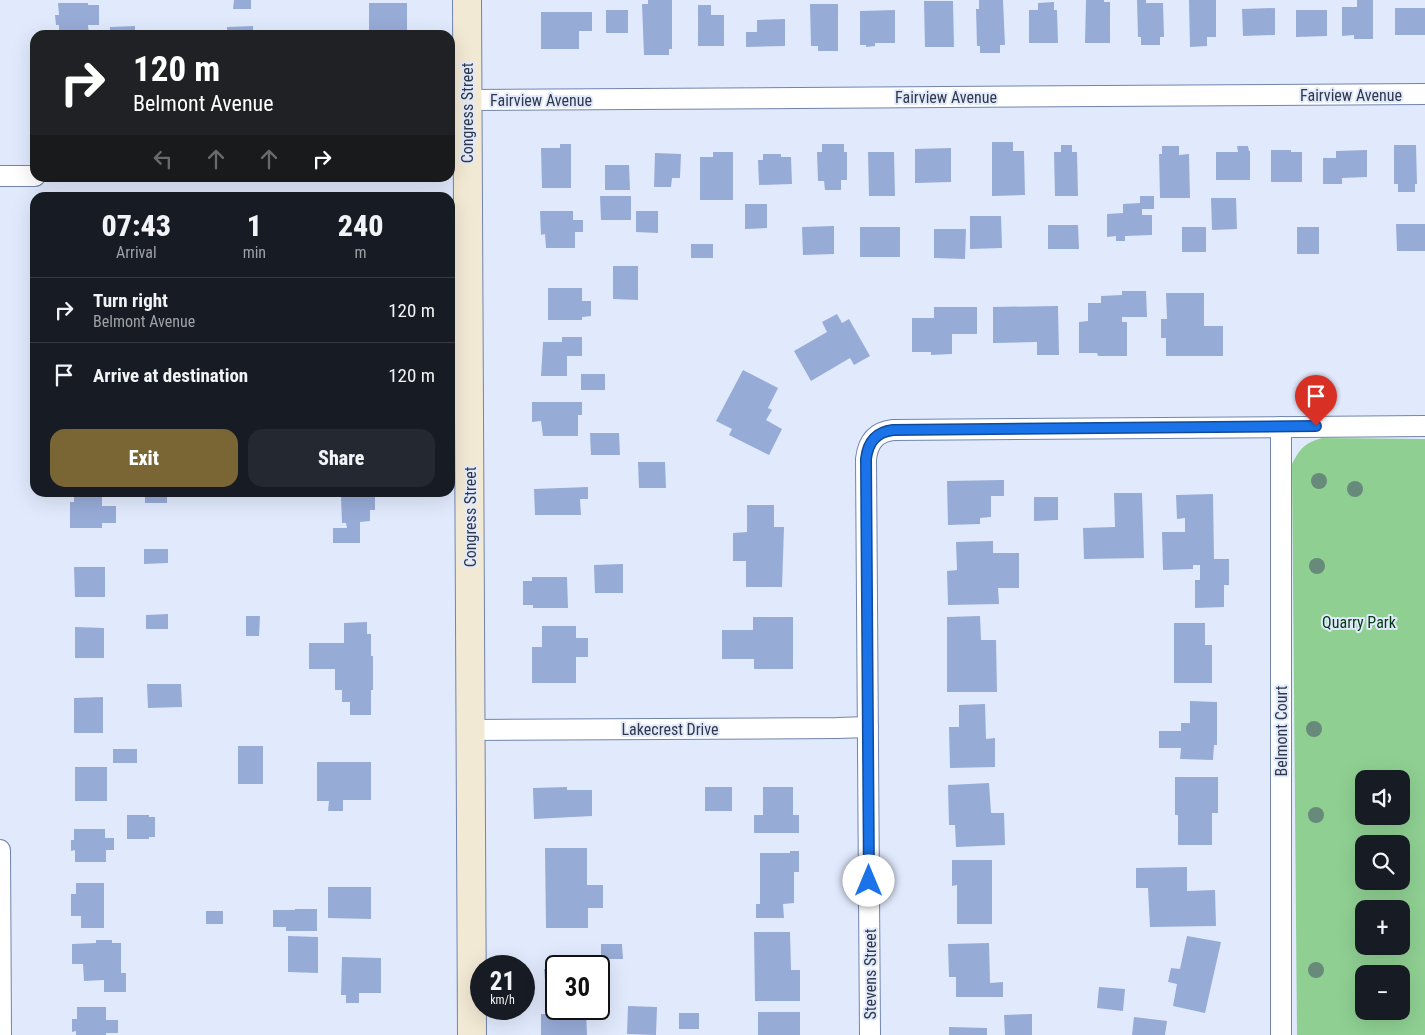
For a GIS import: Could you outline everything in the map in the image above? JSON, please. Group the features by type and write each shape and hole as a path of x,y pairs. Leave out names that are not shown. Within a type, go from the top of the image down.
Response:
{"street":[{"name":"Congress Street","path":"467,0 467,100 459,176 471,730 472,1035"},
{"name":"Fairview Avenue","path":"467,100 1425,94"},
{"path":"0,176 30,176"},
{"path":"1281,427 1425,426"},
{"name":"Stevens Street","path":"870,1035 866,459 868,448 875,436 893,430 1281,427"},
{"name":"Belmont Court","path":"1280,1035 1281,427"},
{"name":"Lakecrest Drive","path":"471,730 868,727"},
{"path":"0,850 1,1035"}],"green space":[{"name":"Quarry Park","path":"1322,438 1425,439 1425,1035 1297,1035 1292,464 1303,447"}],"building":[{"path":"234,0 251,0 251,9 233,9"},
{"path":"648,0 672,0 672,49 669,49 669,55 644,55 642,4 648,4"},
{"path":"979,0 1003,0 1005,45 1000,45 1000,53 980,53 980,46 977,46 976,9 979,9"},
{"path":"1086,0 1110,2 1110,43 1085,43"},
{"path":"1137,0 1146,0 1146,3 1163,3 1164,37 1160,37 1160,45 1141,45 1141,37 1138,37"},
{"path":"1189,0 1216,0 1216,37 1207,37 1207,46 1190,47"},
{"path":"1357,0 1373,0 1373,39 1354,39 1354,35 1342,36 1342,7 1357,7"},
{"path":"924,1 953,1 954,47 925,47"},
{"path":"1054,2 1054,10 1057,10 1058,43 1029,43 1029,10 1038,10 1038,3"},
{"path":"58,3 99,5 99,25 88,25 88,30 59,30 59,25 56,25 55,15 59,15"},
{"path":"369,3 407,3 407,30 369,30"},
{"path":"810,4 838,4 838,51 818,51 818,46 811,46"},
{"path":"698,5 711,5 711,15 724,15 724,46 698,46"},
{"path":"1275,8 1275,35 1243,36 1242,9"},
{"path":"1395,8 1425,8 1425,35 1395,35"},
{"path":"606,10 628,10 628,33 606,33"},
{"path":"895,10 895,43 875,43 875,46 866,47 866,45 860,45 860,11"},
{"path":"1296,10 1327,10 1327,36 1296,37"},
{"path":"541,12 592,12 592,31 579,31 579,49 541,49"},
{"path":"785,19 785,46 746,47 746,32 757,32 757,20"},
{"path":"135,26 135,30 110,30 110,27"},
{"path":"253,26 253,30 227,30 227,27"},
{"path":"992,142 1013,142 1013,151 1024,151 1025,195 992,196"},
{"path":"560,144 571,144 571,188 542,188 541,148 560,148"},
{"path":"822,144 844,144 844,152 847,152 847,180 841,180 841,190 825,190 824,181 818,181 817,152 822,152"},
{"path":"1061,145 1072,145 1072,152 1077,152 1078,196 1055,196 1054,152 1061,152"},
{"path":"1394,145 1416,145 1417,184 1415,184 1415,192 1398,192 1398,184 1394,184"},
{"path":"1162,146 1179,146 1179,155 1189,154 1190,198 1160,198 1159,154 1162,154"},
{"path":"1237,146 1248,146 1250,151 1250,180 1216,180 1216,152 1238,152"},
{"path":"951,148 951,182 915,183 915,149"},
{"path":"1271,150 1302,152 1302,182 1271,182"},
{"path":"1367,150 1367,177 1342,178 1342,184 1323,184 1323,158 1336,158 1336,151"},
{"path":"713,152 733,152 733,200 700,200 700,157 713,157"},
{"path":"868,152 894,152 895,196 869,196"},
{"path":"655,153 681,154 680,178 672,178 671,187 654,187"},
{"path":"763,154 781,154 781,157 791,157 792,184 759,185 758,160 763,160"},
{"path":"605,165 629,165 630,190 605,190"},
{"path":"600,196 631,196 631,220 601,220"},
{"path":"1140,196 1154,196 1154,209 1142,209 1142,215 1152,215 1152,235 1125,236 1125,241 1116,241 1116,236 1107,237 1107,214 1123,213 1123,204 1140,203"},
{"path":"1211,198 1236,198 1237,229 1212,230"},
{"path":"745,204 767,204 767,228 745,229"},
{"path":"540,211 573,211 573,220 583,220 583,232 575,232 575,248 546,248 545,234 541,235"},
{"path":"636,211 658,211 658,233 636,232"},
{"path":"970,216 1001,216 1002,248 970,249"},
{"path":"1396,224 1425,224 1425,251 1397,251"},
{"path":"1048,225 1078,225 1079,249 1048,249"},
{"path":"834,226 834,254 803,255 802,227"},
{"path":"860,227 900,227 900,257 860,257"},
{"path":"1182,227 1206,227 1206,252 1182,252"},
{"path":"1297,227 1319,227 1319,254 1297,254"},
{"path":"934,229 966,229 965,259 934,258"},
{"path":"691,244 713,244 713,258 691,258"},
{"path":"613,266 638,266 638,300 613,299"},
{"path":"548,288 582,288 582,301 591,301 591,316 582,317 582,320 548,320"},
{"path":"1122,291 1146,291 1147,317 1122,317 1122,322 1127,322 1127,356 1098,356 1097,353 1079,353 1079,322 1088,321 1088,303 1101,303 1101,296 1122,295"},
{"path":"1166,293 1204,293 1204,326 1223,326 1223,356 1166,356 1166,338 1161,338 1161,319 1167,319"},
{"path":"1058,306 1059,355 1037,355 1037,342 993,343 993,307"},
{"path":"934,307 977,307 977,334 952,334 952,354 931,355 931,352 912,352 912,318 934,318"},
{"path":"837,314 842,323 849,319 870,356 854,365 850,358 811,381 794,351 827,332 822,322"},
{"path":"562,337 582,337 582,356 567,356 567,376 541,376 543,342 562,342"},
{"path":"743,370 778,388 768,408 772,410 766,420 782,429 769,455 729,435 732,429 716,421"},
{"path":"581,374 605,374 605,390 581,390"},
{"path":"532,402 582,402 582,415 578,415 578,436 543,436 541,421 532,422"},
{"path":"590,433 619,433 620,455 591,455"},
{"path":"638,462 665,462 666,488 639,488"},
{"path":"1004,480 1004,496 991,496 991,517 980,518 980,524 948,525 947,481"},
{"path":"588,487 588,499 580,499 581,515 535,515 534,489"},
{"path":"1114,493 1142,493 1144,558 1084,559 1083,528 1115,527"},
{"path":"1213,494 1214,559 1229,559 1229,585 1224,585 1224,607 1195,608 1195,580 1200,580 1200,565 1193,565 1193,569 1163,570 1162,532 1185,532 1185,518 1177,519 1176,495"},
{"path":"74,497 102,497 102,506 116,506 116,523 102,523 102,528 70,528 70,502 74,502"},
{"path":"145,497 167,497 167,503 145,503"},
{"path":"341,497 375,497 375,510 370,510 370,521 360,522 360,543 333,543 333,528 347,528 346,523 342,523"},
{"path":"1034,497 1058,497 1058,520 1034,521"},
{"path":"747,505 774,505 774,527 784,527 782,587 746,587 746,561 733,561 733,533 747,532"},
{"path":"993,541 993,553 1019,553 1019,588 998,588 999,604 948,605 947,571 957,570 956,542"},
{"path":"144,549 168,549 168,563 144,564"},
{"path":"623,564 623,593 595,593 594,565"},
{"path":"74,567 105,567 105,597 75,597"},
{"path":"532,577 567,577 568,608 533,608 533,605 523,605 523,581 532,581"},
{"path":"168,614 168,629 146,629 146,615"},
{"path":"246,616 260,616 259,636 246,636"},
{"path":"980,616 981,640 996,640 997,692 947,692 947,617"},
{"path":"753,617 793,617 793,669 754,669 754,659 722,659 722,630 753,630"},
{"path":"367,622 367,634 371,634 371,656 373,656 371,715 350,715 350,702 342,702 342,690 335,690 335,669 309,669 309,643 344,643 344,623"},
{"path":"1174,623 1205,623 1205,645 1212,645 1212,683 1174,683"},
{"path":"542,626 576,626 576,638 588,638 588,657 576,657 576,683 532,683 532,647 542,647"},
{"path":"75,627 104,628 104,658 75,658"},
{"path":"147,684 181,684 182,707 148,708"},
{"path":"103,697 103,733 74,733 74,698"},
{"path":"1190,701 1217,702 1217,745 1214,745 1213,760 1180,759 1181,748 1159,748 1159,731 1181,731 1181,723 1190,723"},
{"path":"985,704 986,739 995,738 995,767 950,768 949,727 959,727 959,705"},
{"path":"238,746 263,746 263,784 238,784"},
{"path":"113,749 137,749 137,763 113,763"},
{"path":"317,762 371,762 371,800 343,800 343,811 328,811 329,801 317,801"},
{"path":"75,767 107,767 107,801 75,801"},
{"path":"1175,777 1218,777 1218,813 1212,813 1212,845 1178,845 1178,815 1175,815"},
{"path":"989,783 991,813 1004,813 1005,845 956,847 955,825 949,825 948,785"},
{"path":"567,787 567,790 592,790 592,816 534,819 533,788"},
{"path":"705,787 732,787 732,811 705,811"},
{"path":"763,787 793,787 793,815 799,815 799,833 754,833 754,815 763,815"},
{"path":"127,815 149,815 149,817 155,817 155,837 149,837 149,839 127,839"},
{"path":"74,829 105,829 105,838 114,838 114,850 106,850 106,862 75,862 75,850 71,851"},
{"path":"545,848 587,848 587,885 603,885 603,908 588,908 588,928 546,928"},
{"path":"790,851 799,851 799,872 794,872 794,903 783,904 784,918 756,918 756,904 760,904 760,853 790,853"},
{"path":"952,860 992,860 992,924 957,924 957,885 952,886"},
{"path":"1187,867 1187,891 1215,890 1216,926 1150,927 1148,888 1136,888 1136,868"},
{"path":"76,883 104,883 104,928 81,928 81,916 71,916 71,894 76,894"},
{"path":"328,887 371,887 371,919 328,918"},
{"path":"317,909 317,931 286,931 286,927 273,927 273,910"},
{"path":"206,911 223,911 223,924 206,924"},
{"path":"754,932 790,932 791,970 800,970 800,1001 755,1001"},
{"path":"288,936 318,937 318,973 288,972"},
{"path":"1187,936 1221,942 1205,1013 1173,1006 1177,984 1168,982 1171,968 1180,969"},
{"path":"96,940 112,940 112,943 121,943 121,973 126,973 126,992 104,992 104,980 84,981 83,964 72,964 72,944 96,943"},
{"path":"989,943 990,983 1003,982 1003,997 956,997 956,977 949,977 948,944"},
{"path":"601,944 622,944 623,959 610,959 610,955 601,955"},
{"path":"342,957 381,958 381,993 359,993 359,1003 346,1003 346,995 341,995"},
{"path":"1099,987 1125,989 1123,1011 1097,1008"},
{"path":"628,1006 657,1007 656,1035 627,1034"},
{"path":"77,1007 106,1007 106,1020 118,1020 118,1033 76,1035 76,1031 72,1032 72,1019 77,1019"},
{"path":"758,1012 800,1012 800,1035 758,1035"},
{"path":"679,1013 699,1013 699,1029 679,1029"},
{"path":"541,1014 545,1014 545,1020 586,1020 587,1035 541,1035"},
{"path":"1032,1014 1032,1035 1005,1035 1004,1015"},
{"path":"1134,1017 1167,1021 1165,1035 1132,1035"},
{"path":"949,1027 987,1028 987,1035 949,1035"}],"route":[{"path":"869,881 866,459 868,448 875,436 893,430 1316,426"}]}
